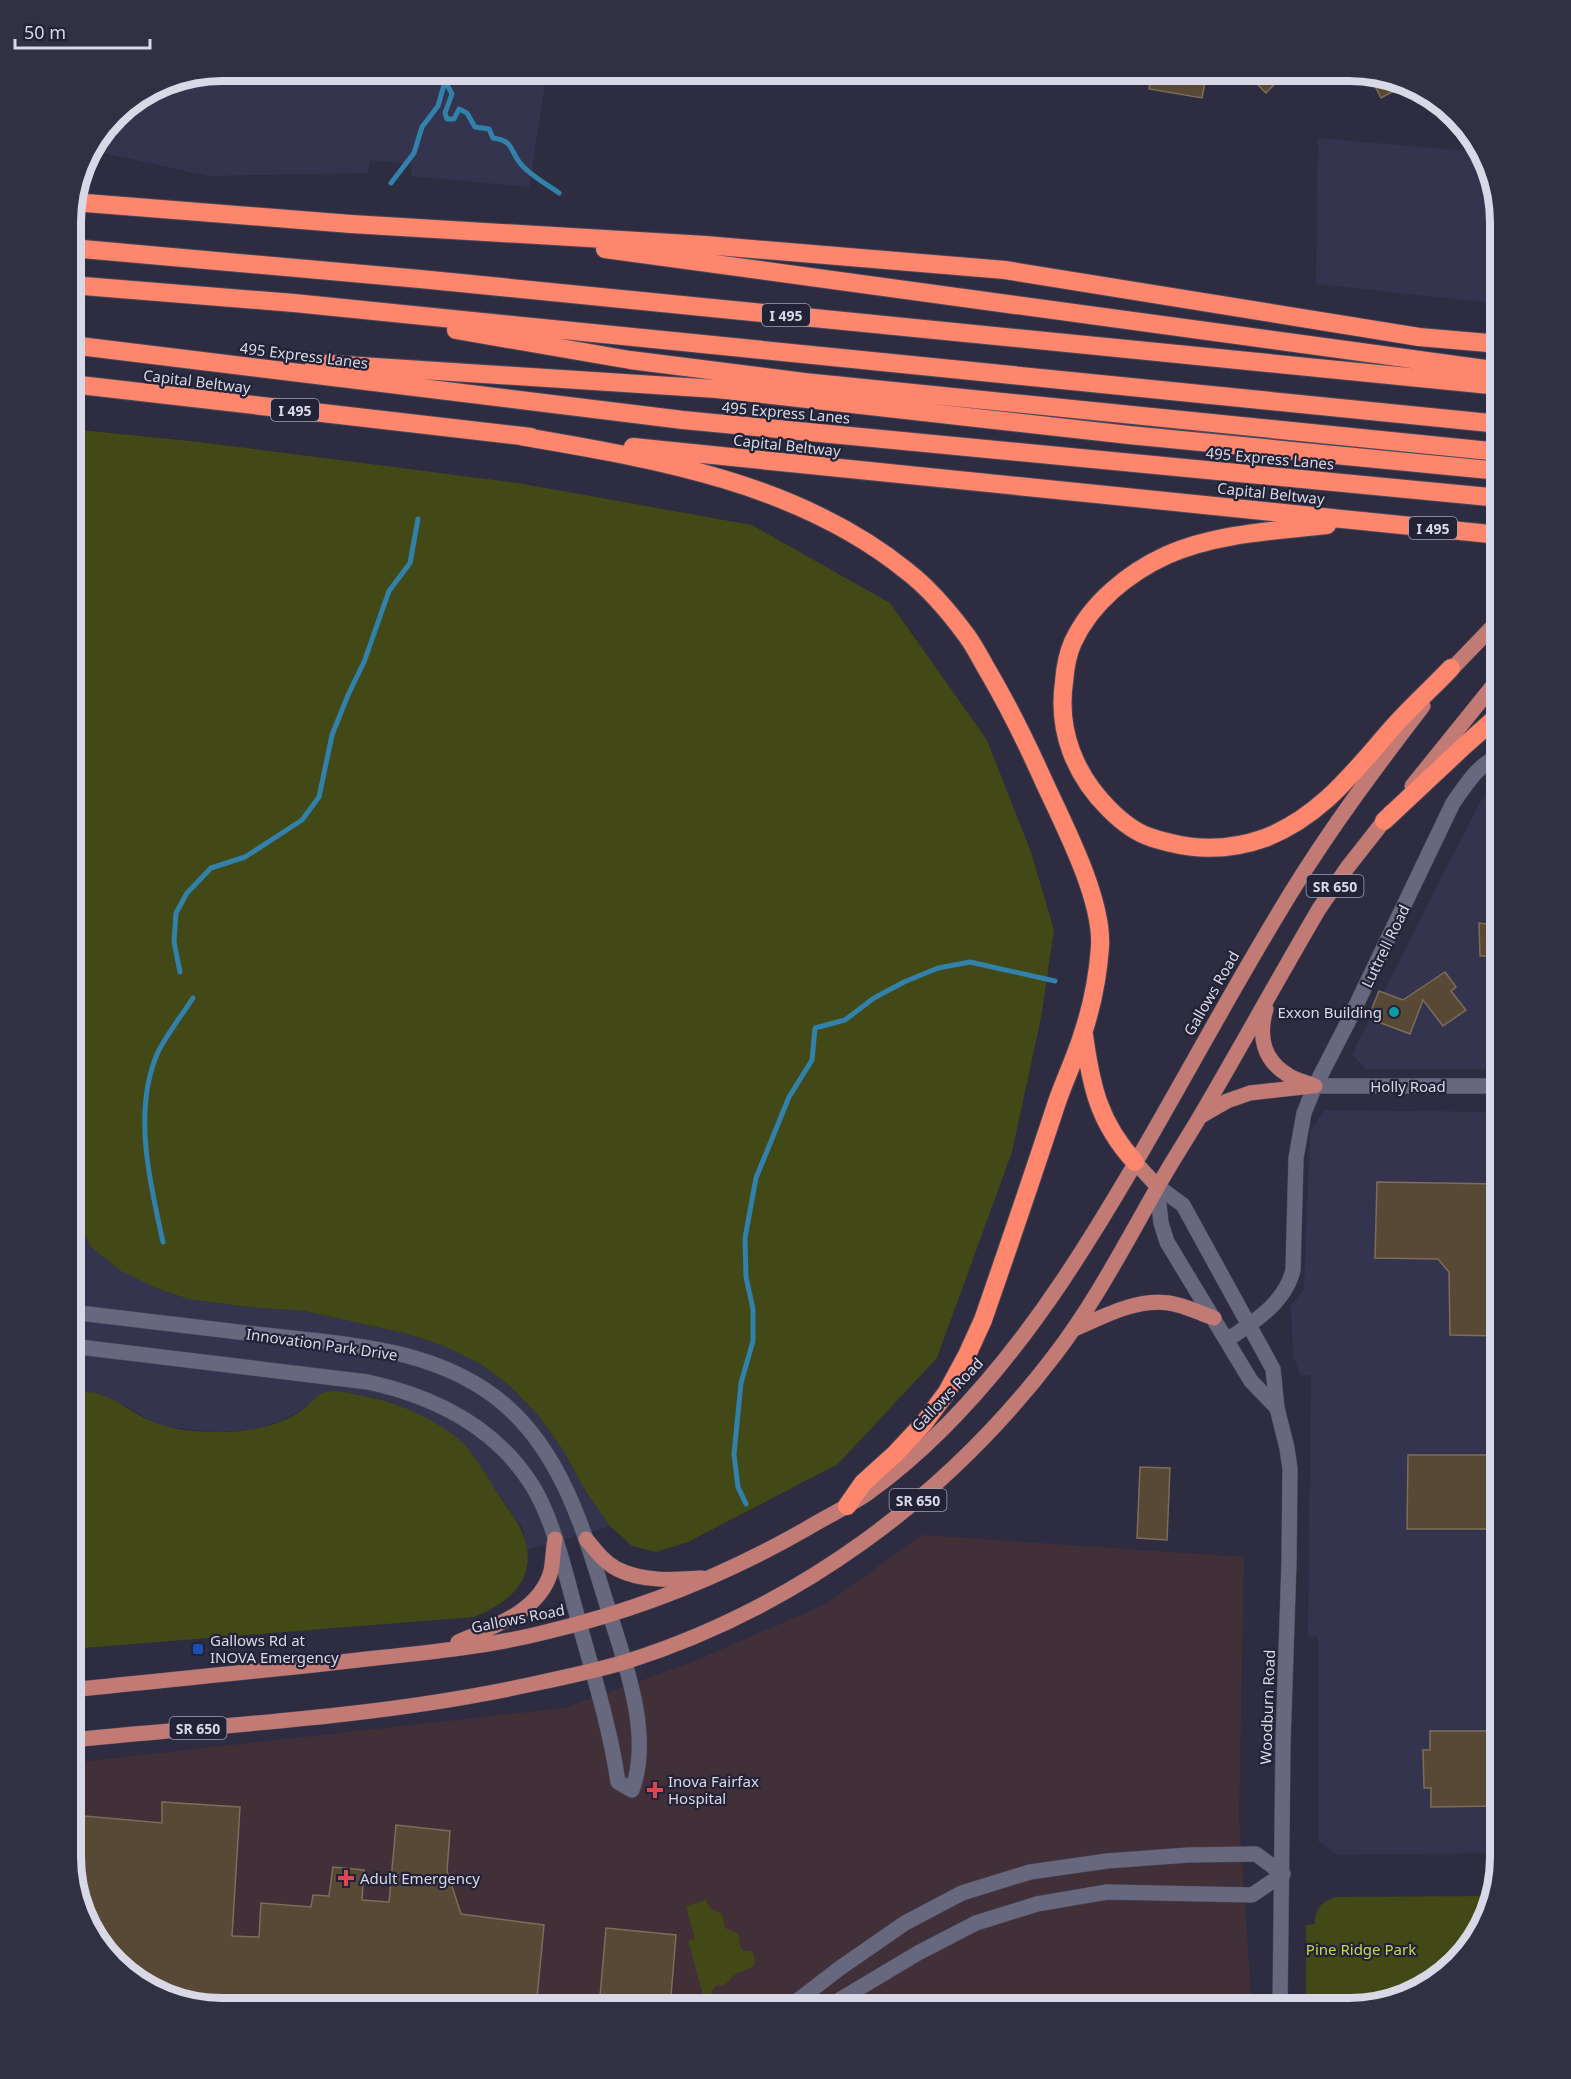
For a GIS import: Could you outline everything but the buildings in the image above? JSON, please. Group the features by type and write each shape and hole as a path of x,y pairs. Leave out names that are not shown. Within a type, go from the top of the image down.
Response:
{"highway":[{"path":"82,203 351,224 705,244 1005,270 1419,337 1490,343"},
{"path":"461,230 1490,370"},
{"name":"I 495","path":"81,249 432,280 1490,385"},
{"path":"81,286 294,303 1490,422"},
{"path":"294,303 630,360 804,382 1490,451"},
{"name":"495 Express Lanes","path":"81,346 683,420 1490,497"},
{"path":"118,350 717,389 1129,435 1490,470"},
{"name":"Capital Beltway","path":"81,385 520,436 1490,534"},
{"path":"520,436 671,466 749,487 783,499 831,522 881,552 911,574 938,601 968,637 1025,740 1080,861 1098,921 1100,946 1094,987 1083,1033 984,1320 947,1392 924,1423 863,1483 847,1506"},
{"path":"1366,522 1254,533 1193,545 1167,555 1114,589 1095,607 1081,626 1071,645 1066,663 1062,714 1068,743 1078,770 1094,794 1120,820 1148,837 1196,849 1229,847 1265,838 1294,823 1330,798 1396,724 1451,669"},
{"path":"1384,821 1490,723"},
{"path":"1083,1033 1090,1078 1096,1098 1106,1122 1136,1162"}],"main road":[{"name":"Gallows Road","path":"81,1689 436,1651 541,1634 659,1599 711,1577 766,1552 866,1494 932,1438 984,1384 1029,1330 1136,1162 1293,889 1365,781 1451,669 1490,629"},
{"name":"SR 650","path":"81,1739 326,1718 451,1701 592,1671 654,1652 744,1613 800,1584 846,1555 942,1480 984,1440 1054,1357 1121,1252 1319,909 1347,868 1490,689"},
{"path":"1271,992 1262,1029 1263,1048 1271,1060 1288,1076 1315,1086"},
{"path":"1201,1116 1227,1101 1250,1094 1315,1086"},
{"name":"Woodburn Road","path":"1136,1162 1158,1186"},
{"path":"1074,1329 1119,1310 1152,1302 1180,1306 1214,1318"},
{"path":"436,1651 491,1628 525,1608 545,1586 551,1571 555,1539"},
{"path":"586,1539 603,1559 617,1569 631,1574 663,1580 711,1577"}],"street":[{"name":"Luttrell Road","path":"1227,1340 1265,1312 1289,1286 1293,1270 1296,1158 1304,1113 1453,803 1469,780 1490,761"},
{"name":"Holly Road","path":"1315,1086 1490,1086"},
{"name":"Woodburn Road","path":"1158,1186 1183,1205 1273,1369 1277,1408 1287,1448 1290,1479 1289,1571 1283,1743 1280,1998"},
{"name":"Woodburn Road","path":"1158,1186 1161,1223 1167,1242 1251,1381 1277,1408"},
{"name":"Innovation Park Drive","path":"81,1313 377,1349 429,1362 455,1373 485,1389 507,1406 547,1454 571,1500 586,1539 610,1614 636,1709 639,1752 637,1776 632,1790 618,1782 614,1752 592,1671 555,1539 543,1507 530,1482 509,1457 471,1423 452,1410 423,1397 368,1382 81,1347"},
{"path":"801,1998 905,1923 962,1893 1030,1872 1107,1861 1256,1854 1283,1874 1252,1895 1107,1892 1037,1904 976,1923 918,1953 843,1998"}],"shaded area":[{"path":"213,81 545,81 529,187 411,176 412,164 370,160 367,173 208,176 100,152 122,122 144,105 177,88 194,84"},
{"path":"1318,138 1470,151 1483,177 1489,204 1490,303 1316,284"},
{"path":"1490,791 1490,1069 1365,1069 1352,1054 1481,800"},
{"path":"1325,1110 1490,1112 1490,1853 1337,1855 1318,1841 1318,1637 1308,1636 1311,1375 1301,1376 1293,1356 1291,1306 1304,1289 1310,1130"},
{"path":"81,1224 156,1288 188,1299 248,1307 305,1311 408,1334 444,1346 482,1365 511,1387 538,1415 563,1450 586,1492 610,1526 527,1550 523,1529 462,1442 395,1403 370,1396 341,1392 312,1401 281,1421 258,1429 217,1432 166,1427 145,1418 128,1407 92,1392 81,1393"},
{"name":"Inova Fairfax Hospital","path":"922,1535 1244,1557 1239,1818 1250,1998 204,1997 168,1987 136,1969 116,1950 100,1928 92,1911 82,1875 81,1762 564,1708 685,1665 826,1604"}],"green space":[{"path":"81,430 199,442 518,483 752,525 890,603 987,740 1031,852 1054,930 1041,1018 1012,1152 937,1358 838,1464 688,1542 656,1552 632,1546 610,1526 586,1492 563,1450 538,1415 511,1387 482,1365 444,1346 408,1334 305,1311 248,1307 188,1299 156,1288 121,1271 90,1246 81,1226"},
{"path":"331,1391 373,1398 413,1411 450,1432 466,1446 513,1515 527,1548 528,1561 521,1583 506,1600 474,1617 81,1648 81,1393 100,1394 152,1422 179,1429 215,1432 238,1431 271,1425 302,1410 320,1394"},
{"name":"Pine Ridge Park","path":"1484,1896 1475,1919 1455,1950 1427,1974 1403,1987 1367,1997 1306,1998 1306,1925 1315,1924 1316,1913 1320,1906 1338,1897"},
{"path":"706,1900 712,1909 722,1913 725,1928 739,1934 740,1947 744,1951 752,1951 754,1957 754,1965 736,1974 725,1984 715,1987 711,1998 704,1998 688,1941 695,1939 686,1906"}],"waterway":[{"path":"445,81 452,94 445,113 447,119 454,119 459,109 467,113 475,127 489,129 493,138 505,141 524,167 559,193"},
{"path":"391,183 414,153 422,127 438,106 445,81"},
{"path":"180,972 174,942 176,913 187,893 211,868 245,857 302,820 319,797 332,735 364,662 389,591 410,563 418,519"},
{"path":"746,1504 738,1487 734,1454 741,1383 753,1341 753,1309 746,1277 745,1238 756,1178 789,1097 812,1060 815,1028 845,1020 874,998 938,968 970,962 1055,981"},
{"path":"163,1242 146,1147 146,1098 150,1074 158,1052 193,998"}],"place":[{"name":"Exxon Building","path":"1394,1012"},
{"name":"Gallows Rd at INOVA Emergency","path":"198,1649"},
{"name":"Inova Fairfax Hospital","path":"655,1790"},
{"name":"Adult Emergency","path":"346,1878"}]}
